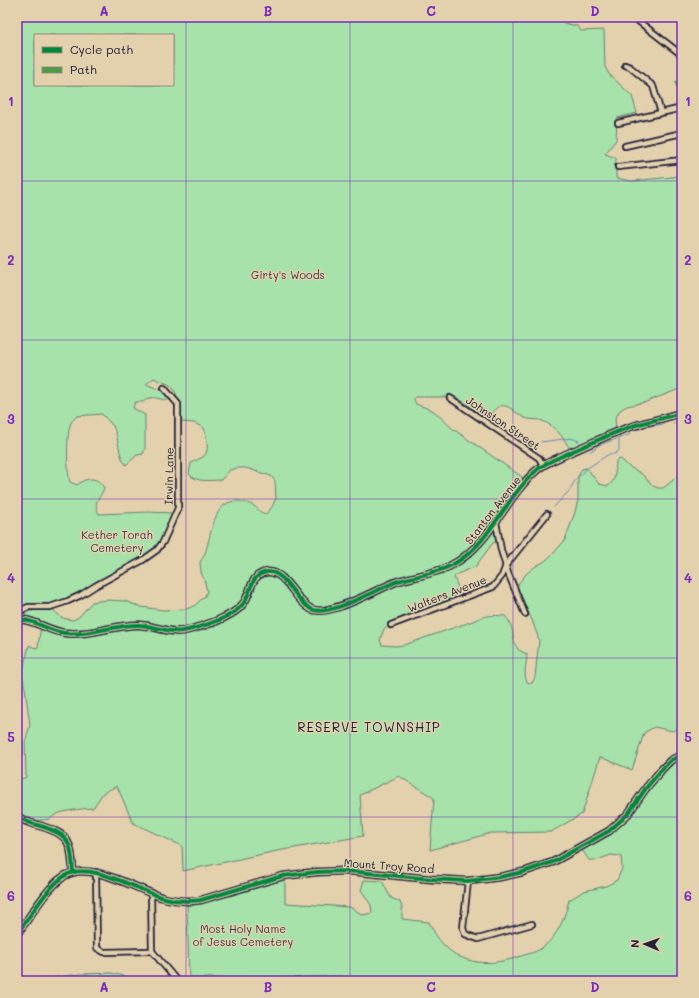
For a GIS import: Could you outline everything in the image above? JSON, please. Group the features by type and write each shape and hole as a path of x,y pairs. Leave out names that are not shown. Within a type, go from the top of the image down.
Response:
{"street":[{"path":"633,17 682,55"},
{"path":"629,65 653,86 661,113"},
{"path":"618,123 682,108"},
{"path":"625,146 682,132"},
{"path":"618,167 682,160"},
{"name":"Irwin Lane","path":"17,615 22,610 28,608 50,607 74,598 143,560 156,550 163,542 178,508 179,446 178,404 164,388"},
{"name":"Johnston Street","path":"450,398 533,454 543,465"},
{"name":"Stanton Avenue","path":"17,619 30,620 66,634 79,634 126,625 141,625 167,630 185,631 229,615 239,608 246,600 256,577 268,572 282,578 305,605 314,610 330,608 351,602 390,584 449,566 468,554 479,544 527,480 543,465 631,426 671,417 682,412"},
{"name":"Walters Avenue","path":"391,625 493,586 502,576 506,565 547,514"},
{"path":"496,522 501,550 508,573 525,614"},
{"name":"Mount Troy Road","path":"73,872 96,872 151,893 174,900 188,902 201,900 283,876 333,871 383,873 431,879 468,880 500,878 535,869 562,857 609,831 628,814 646,788 663,768 671,760 682,755"},
{"path":"17,816 63,835 69,842 73,872 63,876 50,889 17,934"},
{"path":"96,872 97,948 104,952 152,951"},
{"path":"468,880 463,928 465,934 474,939 478,939 532,924"},
{"path":"151,893 152,951 177,981"}],"green space":[{"name":"Girty's Woods","path":"17,17 563,17 564,23 577,26 581,31 604,30 605,67 609,74 632,96 637,113 617,118 616,140 605,154 616,158 616,178 632,181 682,176 682,388 646,402 627,406 620,410 615,419 616,429 570,450 562,436 554,428 540,420 524,418 508,407 498,407 488,418 456,397 415,397 414,399 416,404 434,411 453,429 525,479 474,544 454,561 437,568 388,581 360,596 323,607 315,607 309,604 286,577 275,570 270,569 262,570 256,573 252,578 241,602 232,610 220,616 186,628 173,629 149,622 138,621 73,631 53,628 34,618 24,616 24,614 30,611 52,609 62,618 73,620 79,617 92,602 106,600 125,601 141,607 163,610 186,609 194,606 205,596 207,591 201,572 200,562 204,555 216,515 229,502 239,501 246,503 256,507 261,512 266,514 272,507 276,498 275,481 271,476 246,468 230,470 221,480 200,480 189,474 191,463 203,457 207,451 204,428 194,423 180,422 180,413 175,391 168,384 154,378 146,384 163,391 173,399 164,400 150,398 143,402 135,402 133,408 145,415 145,449 143,454 137,455 126,465 121,457 115,430 102,414 77,416 71,422 69,428 68,461 70,482 77,485 84,480 92,479 99,481 104,488 96,503 99,514 148,512 174,513 161,540 154,548 133,564 60,602 50,605 21,608 17,611"},
{"path":"621,459 628,466 642,474 653,486 658,488 663,488 682,471 682,725 673,731 654,727 644,733 632,770 600,757 582,814 551,832 491,833 430,850 434,798 399,776 360,795 363,836 277,851 183,871 182,846 133,823 117,786 103,793 93,808 64,812 53,816 50,819 32,820 17,811 17,781 26,777 25,742 30,725 22,674 29,645 35,648 38,647 41,625 66,633 126,625 185,631 239,608 256,577 273,573 305,605 322,610 458,561 496,522 499,539 492,544 475,567 457,574 454,577 462,598 384,629 380,640 382,645 404,645 481,618 505,616 511,624 516,645 519,650 527,654 525,676 528,683 532,683 535,677 539,640 532,620 518,591 518,584 526,574 554,553 565,540 578,500 578,476 582,469 587,468 599,484 608,486 614,479 616,462 617,460"},
{"name":"Most Holy Name of Jesus Cemetery","path":"682,758 682,981 346,981 340,976 286,978 196,978 189,976 187,904 285,880 285,903 350,907 363,915 372,913 371,905 361,890 364,880 382,881 391,898 400,902 402,908 402,919 429,922 436,936 445,947 467,960 492,962 506,960 535,952 548,943 557,932 569,900 584,891 606,886 617,880 622,869 621,856 611,855 597,860 589,860 582,850 619,826 629,816 659,777 674,763"},
{"path":"111,973 128,977 134,981 27,981 80,974"}],"waterway":[{"path":"673,424 682,419"},
{"path":"638,430 644,427 664,424"},
{"path":"590,452 599,445 631,434"},
{"path":"554,507 569,491 576,479 589,467 609,454 615,454 619,450 619,437"},
{"path":"541,442 571,438 579,441"}],"marked path":[{"path":"676,81 682,102"}],"cycle path":[{"path":"17,619 30,621 59,632 74,634 129,625 144,625 169,631 182,631 210,623 225,617 238,609 246,600 257,576 268,572 280,576 300,600 311,609 319,611 341,606 398,581 444,569 464,557 487,534 526,481 538,469 546,464 636,425 682,412"},
{"path":"17,934 50,889 63,877 73,872 85,871 98,873 112,877 161,897 186,901 201,900 283,876 317,872 348,871 468,881 500,877 523,872 553,862 609,831 628,814 646,788 663,768 671,760 682,755"},
{"path":"17,816 27,822 48,828 62,835 69,845 73,872"}],"district":[{"name":"RESERVE TOWNSHIP","path":"369,727"}],"park label":[{"name":"Kether Torah Cemetery","path":"117,541"}]}
